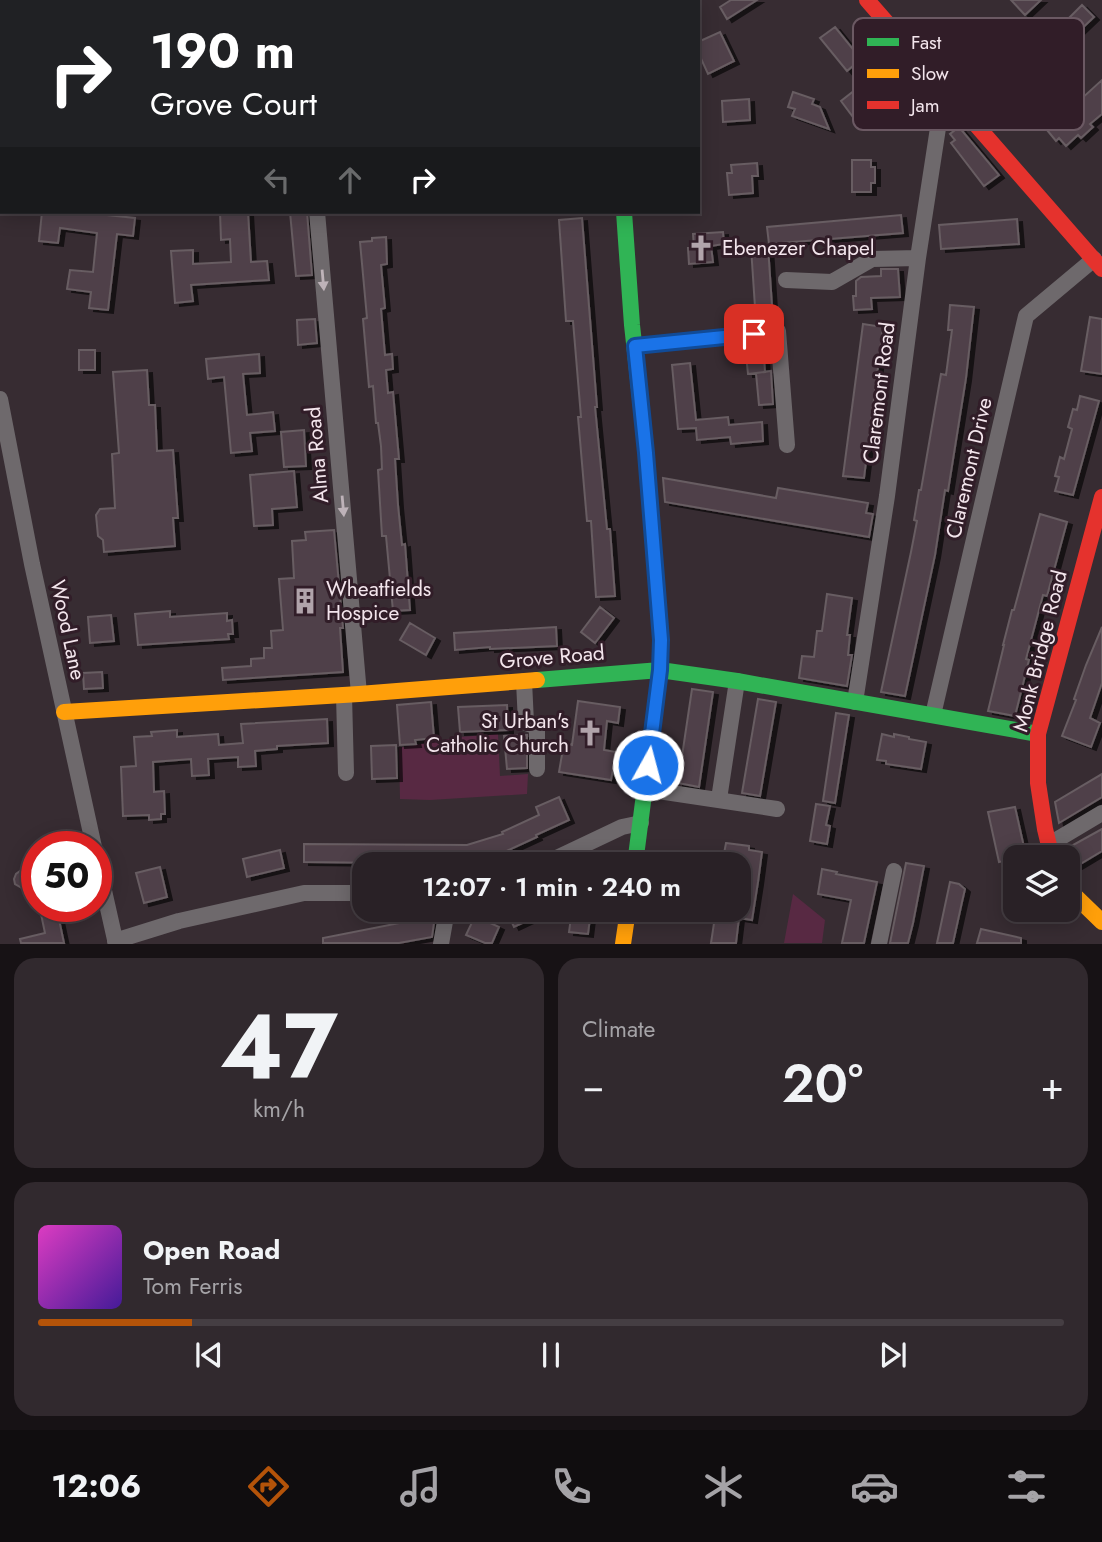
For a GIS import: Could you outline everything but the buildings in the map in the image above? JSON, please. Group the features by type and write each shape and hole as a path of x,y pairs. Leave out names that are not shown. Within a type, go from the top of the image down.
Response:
{"main road":[{"path":"867,0 883,18"},
{"path":"980,130 1098,264"},
{"path":"624,214 661,640 660,670 637,852"},
{"name":"Monk Bridge Road","path":"1049,845 1038,783 1038,734 1102,497"},
{"name":"Grove Road","path":"64,712 352,694 660,670 1038,734"},
{"path":"1080,901 1102,922"},
{"path":"623,943 626,922"}],"street":[{"name":"Claremont Road","path":"855,702 887,496 938,130"},
{"name":"Alma Road","path":"317,214 352,694 346,774"},
{"path":"786,281 832,282 872,259 918,258"},
{"name":"Claremont Drive","path":"933,715 1026,316 1098,264"},
{"path":"635,346 778,331 787,445"},
{"name":"Wood Lane","path":"0,399 2,423 90,831"},
{"path":"1086,552 1102,559"},
{"path":"524,681 526,723 537,727 537,769"},
{"path":"719,799 737,681"},
{"path":"645,789 777,809"},
{"path":"1058,845 1102,813"},
{"path":"569,852 622,827 641,822"},
{"path":"879,943 894,872"},
{"path":"111,922 116,942 179,921 304,893 352,893"},
{"path":"441,943 445,922"}],"shaded area":[{"path":"498,734 500,776 528,774 527,794 430,800 400,799 399,748 459,737"},
{"path":"793,894 825,920 822,943 784,943"}],"traffic: fast":[{"path":"624,214 661,640 660,670 637,852"},
{"path":"537,680 660,670 1038,734"}],"traffic: slow":[{"path":"64,712 537,680"},
{"path":"1080,901 1102,922"},
{"path":"623,944 626,922"}],"traffic: jam":[{"path":"867,0 883,18"},
{"path":"981,130 1102,269"},
{"path":"1049,845 1038,783 1038,734 1102,497"}],"place":[{"name":"Ebenezer Chapel","path":"701,248"},
{"name":"Wheatfields Hospice","path":"305,601"},
{"name":"St Urban's Catholic Church","path":"590,733"}],"route":[{"path":"648,765 660,670 661,640 635,346 754,334"}]}
